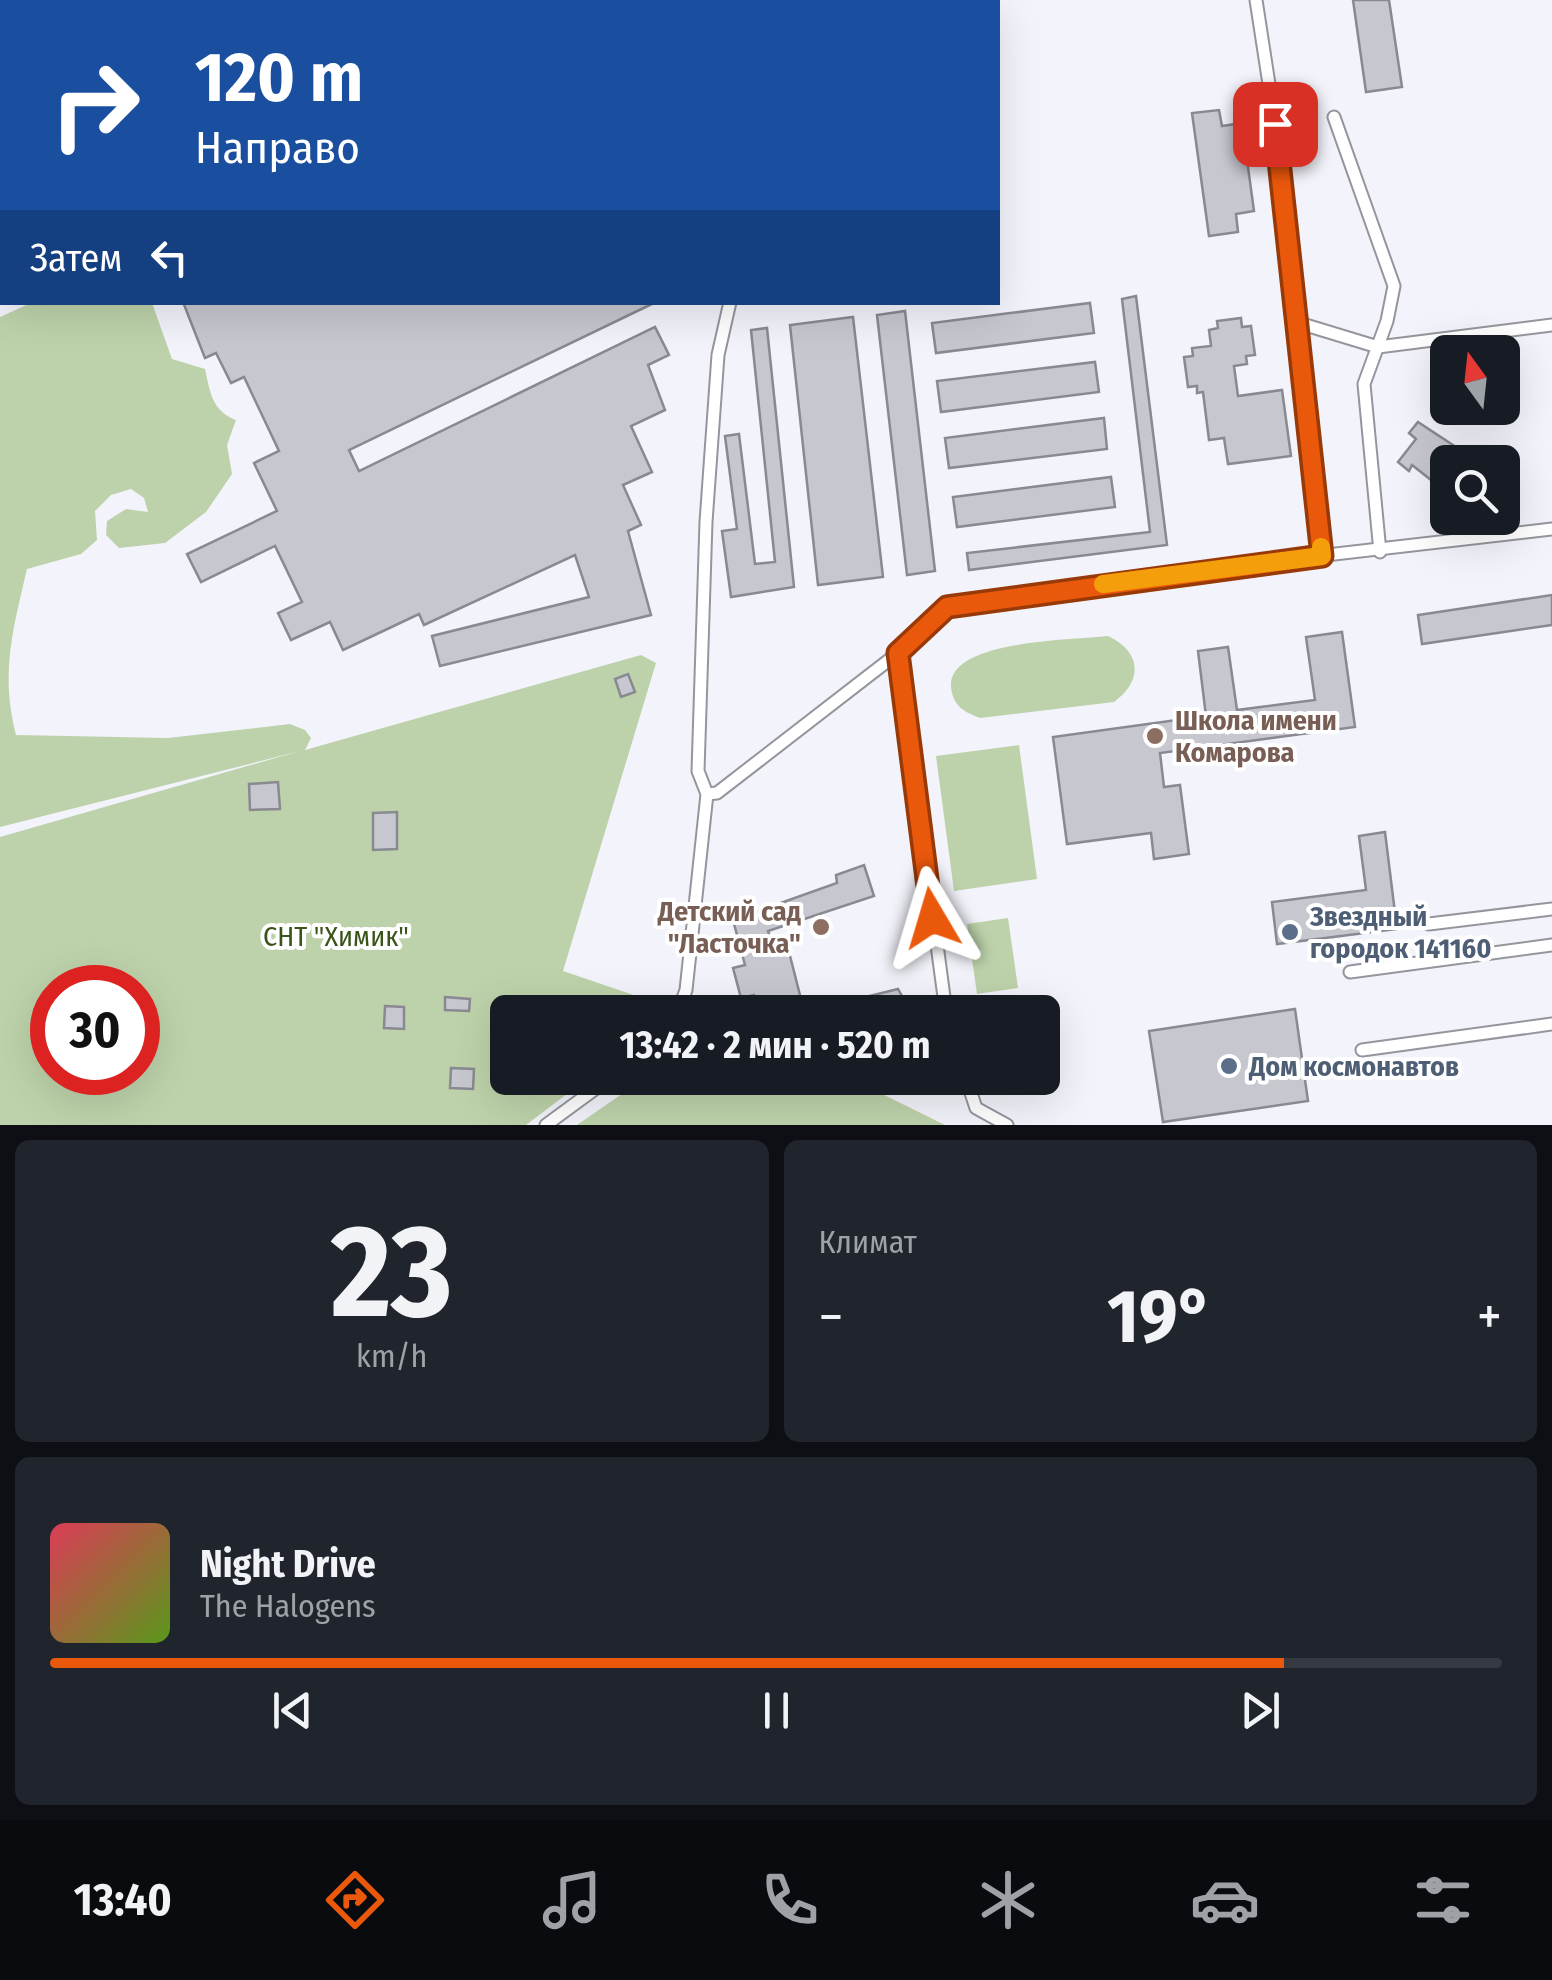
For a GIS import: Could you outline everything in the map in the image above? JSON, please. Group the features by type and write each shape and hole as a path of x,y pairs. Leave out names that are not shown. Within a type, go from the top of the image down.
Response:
{"street":[{"path":"1256,0 1286,194 1322,556"},
{"path":"1334,117 1394,286 1364,384 1363,407 1380,552"},
{"path":"684,995 707,794 698,771 706,522 718,355 729,305"},
{"path":"1299,323 1378,347 1552,325"},
{"path":"707,794 717,793 898,653 947,607 1552,529"},
{"path":"898,653 944,995"},
{"path":"1429,924 1552,908"},
{"path":"1350,972 1552,945"},
{"path":"1362,1050 1552,1024"},
{"path":"546,1125 587,1095"},
{"path":"972,1095 976,1108 1008,1125"}],"green space":[{"name":"СНТ \"Химик\"","path":"27,305 153,305 172,359 205,369 217,406 236,420 227,445 232,474 206,512 165,543 119,548 106,535 107,521 126,509 148,512 144,498 131,489 111,495 95,511 97,540 81,554 27,569 9,671 16,735 168,738 290,724 305,730 311,738 305,750 641,655 656,663 563,971 633,995 490,995 490,1095 566,1095 526,1125 0,1125 0,837 300,751 0,827 0,317"},
{"path":"1108,636 1127,650 1135,667 1130,685 1114,702 980,718 964,711 954,699 951,687 955,671 990,651"},
{"path":"1019,745 1037,879 954,891 936,756"},
{"path":"1008,918 1018,988 977,994 967,924"},
{"path":"620,1095 884,1095 945,1125 577,1125"}],"building":[{"path":"1353,0 1389,0 1402,87 1366,92"},
{"path":"1219,110 1222,126 1242,123 1254,211 1236,214 1238,232 1209,236 1192,113"},
{"path":"1136,296 1167,545 969,570 967,553 1150,532 1122,299"},
{"path":"1090,303 1094,333 936,353 932,323"},
{"path":"184,305 650,305 349,450 359,471 655,327 669,355 648,365 665,410 631,426 652,472 623,485 641,525 628,531 651,615 440,666 432,636 589,597 575,555 424,625 419,614 343,650 330,622 291,640 278,613 302,602 275,546 201,582 187,554 277,511 254,463 279,451 244,377 231,383 216,353 205,358"},
{"path":"905,311 935,571 907,575 877,315"},
{"path":"853,317 883,577 818,585 790,325"},
{"path":"1241,318 1242,327 1251,326 1255,355 1246,356 1247,364 1234,366 1238,396 1282,390 1291,456 1228,464 1224,438 1209,440 1203,392 1197,393 1197,386 1188,387 1184,357 1193,356 1192,348 1211,346 1209,330 1218,328 1217,321"},
{"path":"767,328 794,587 731,597 722,531 737,529 725,436 739,434 755,564 775,562 751,330"},
{"path":"1095,362 1099,392 941,412 937,381"},
{"path":"1104,418 1107,449 949,468 945,438"},
{"path":"1418,422 1453,445 1430,445 1430,479 1412,465 1409,471 1398,462 1416,439 1409,433"},
{"path":"1111,477 1115,507 957,527 953,497"},
{"path":"1552,595 1552,625 1422,644 1418,615"},
{"path":"1342,632 1355,727 1160,753 1164,787 1180,785 1189,854 1154,859 1151,833 1067,844 1053,737 1206,716 1198,651 1228,647 1237,710 1315,700 1306,637"},
{"path":"628,674 635,692 621,697 615,679"},
{"path":"278,782 280,809 250,810 249,784"},
{"path":"397,812 397,849 373,850 373,813"},
{"path":"1385,832 1397,929 1277,944 1272,902 1366,890 1359,836"},
{"path":"864,865 874,896 768,931 776,955 789,952 800,995 740,995 733,968 745,965 733,920 837,883 836,875"},
{"path":"898,989 901,995 873,995"},
{"path":"445,997 470,999 469,1011 445,1010"},
{"path":"385,1006 404,1007 404,1029 384,1028"},
{"name":"Дом космонавтов","path":"1295,1009 1308,1101 1163,1122 1149,1031"},
{"path":"451,1068 474,1069 473,1089 450,1088"}],"slow traffic":[{"path":"1103,584 1322,556 1321,547"}],"place":[{"name":"Школа имени Комарова","path":"1155,736"},
{"name":"Детский сад \"Ласточка\"","path":"821,927"},
{"name":"Звездный городок 141160","path":"1290,932"},
{"name":"Дом космонавтов","path":"1229,1066"}],"route":[{"path":"932,918 898,653 947,607 1188,571 1322,556 1286,194 1275,124"}]}
